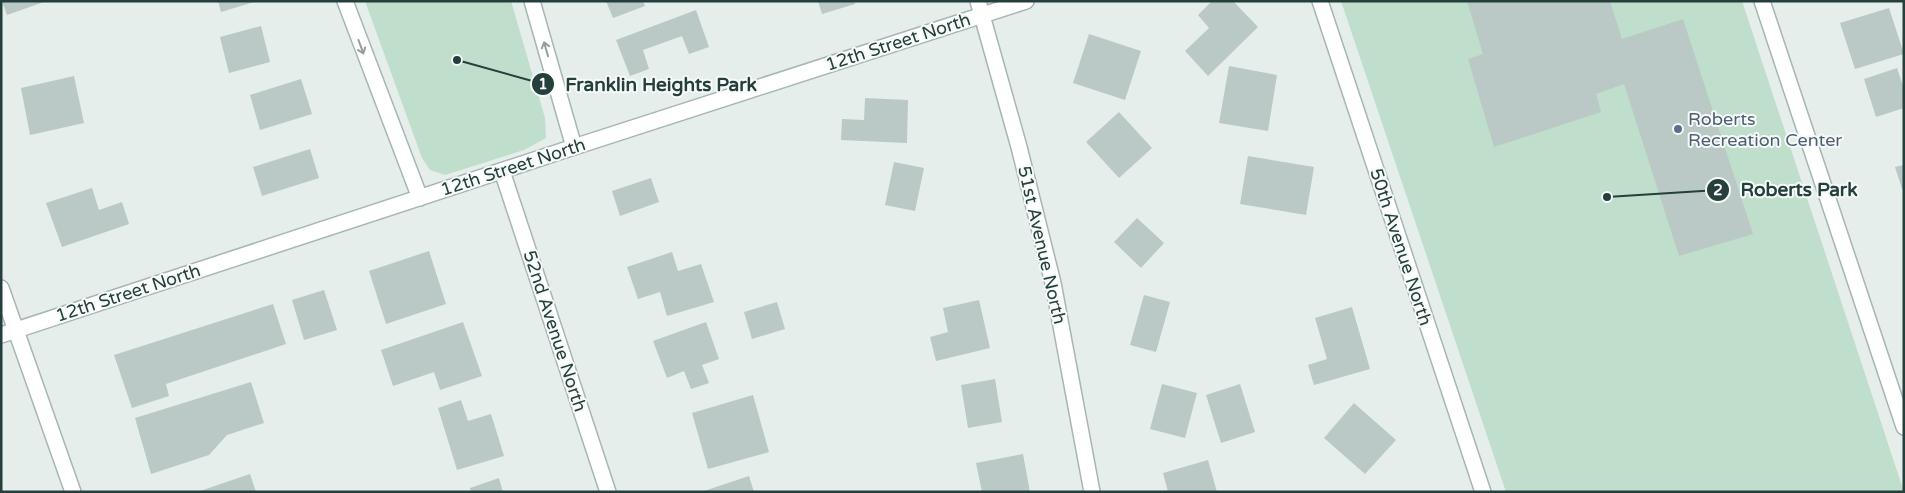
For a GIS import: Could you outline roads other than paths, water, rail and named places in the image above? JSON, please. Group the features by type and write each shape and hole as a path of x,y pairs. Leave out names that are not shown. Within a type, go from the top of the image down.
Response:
{"street":[{"path":"345,1 420,198"},
{"path":"532,1 574,146"},
{"name":"12th Street North","path":"8,333 502,171 980,8 1026,1"},
{"name":"50th Avenue North","path":"1320,1 1484,492"},
{"path":"1762,1 1904,427"},
{"name":"51st Avenue North","path":"980,8 1019,147 1053,283 1092,492"},
{"name":"52nd Avenue North","path":"502,171 608,492"},
{"path":"1,288 8,333 72,492"}],"place":[{"name":"Franklin Heights Park","path":"457,60"},
{"name":"Roberts Recreation Center","path":"1678,129"},
{"name":"Roberts Park","path":"1607,197"}]}
